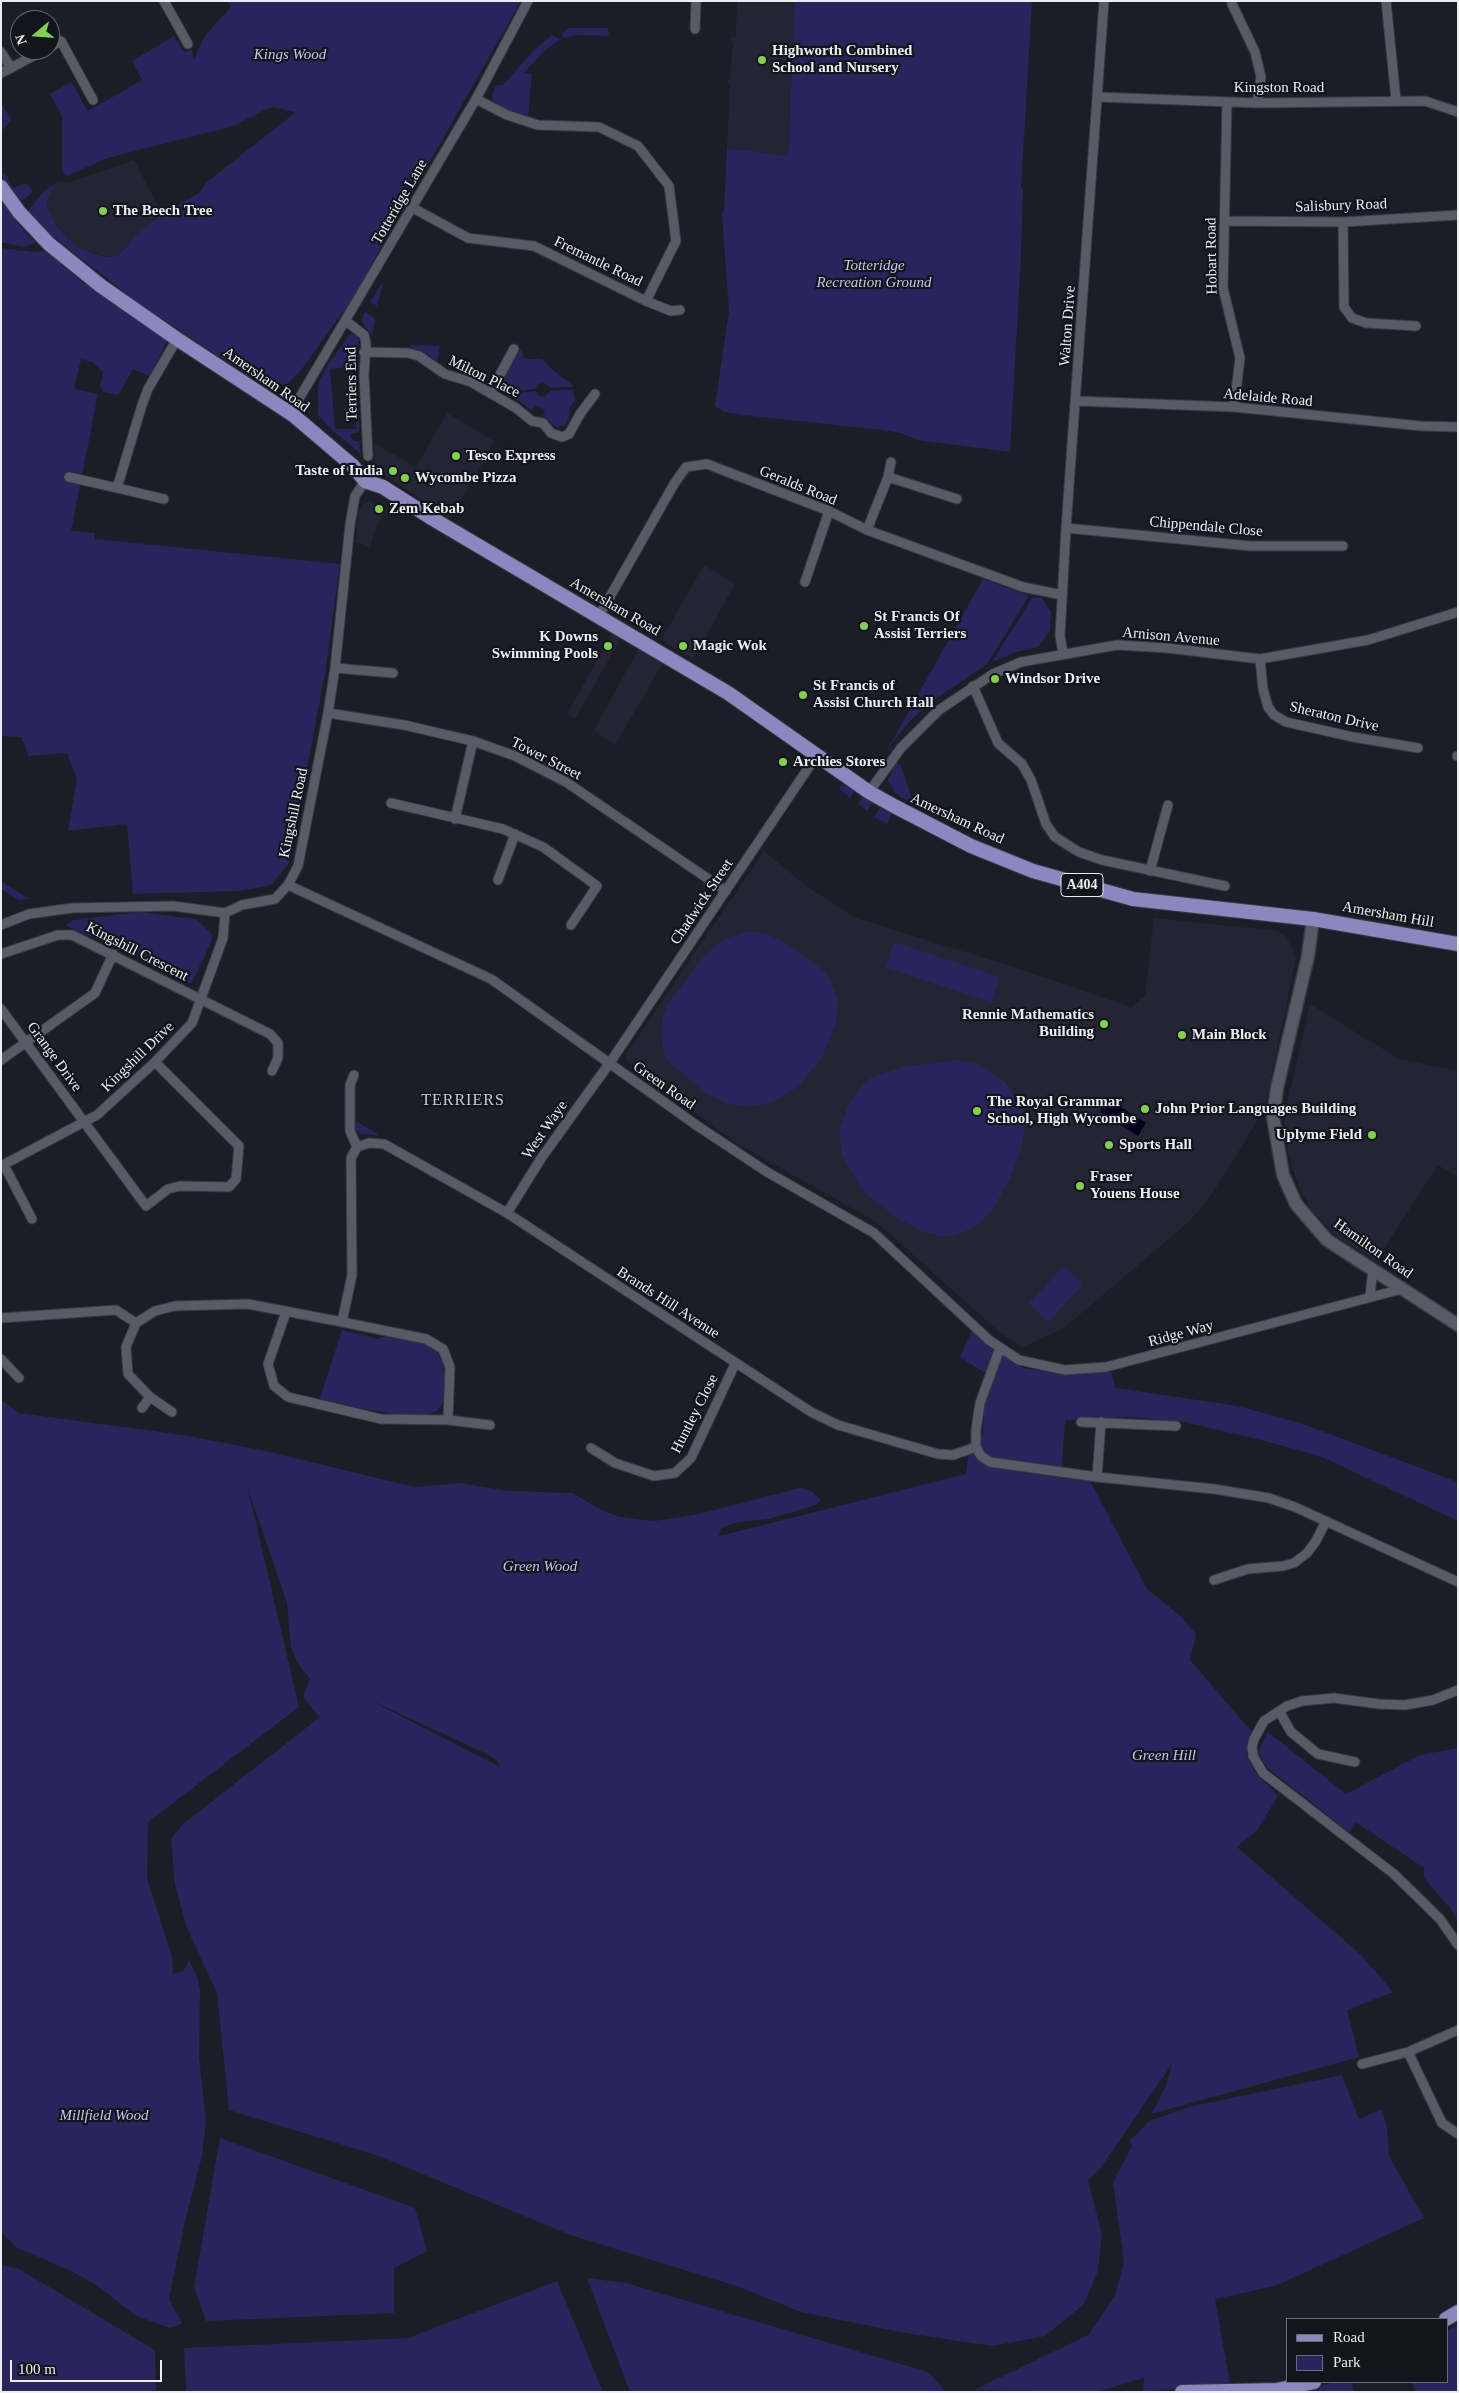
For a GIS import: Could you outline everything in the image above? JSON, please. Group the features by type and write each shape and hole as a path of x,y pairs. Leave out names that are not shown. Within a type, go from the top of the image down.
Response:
{"main road":[{"name":"Amersham Road","path":"1,187 19,212 49,244 101,286 177,339 293,415 353,466 365,481 382,487 432,519 728,693 869,792 970,846 1042,873 1132,899 1246,913 1313,918"},
{"name":"Amersham Hill","path":"1313,918 1458,944"},
{"path":"1182,2392 1277,2390 1309,2383"}],"street":[{"path":"164,1 188,44"},
{"name":"Totteridge Lane","path":"293,415 300,397 476,99 528,1"},
{"path":"696,1 696,29"},
{"name":"Walton Drive","path":"1063,653 1060,636 1066,528 1104,1"},
{"path":"1386,1 1396,100"},
{"path":"1232,4 1256,52 1261,77 1257,103"},
{"path":"60,42 93,100"},
{"path":"1,52 10,68"},
{"path":"1,73 25,60"},
{"name":"Kingston Road","path":"1098,97 1257,103 1425,101 1458,112"},
{"name":"Fremantle Road","path":"413,208 468,238 534,246 646,301 676,241 669,186 638,146 599,127 538,125 506,115 476,99"},
{"name":"Hobart Road","path":"1227,102 1223,288 1240,358 1234,408"},
{"name":"Salisbury Road","path":"1224,221 1343,222 1458,215"},
{"path":"1343,222 1344,308 1352,318 1366,323 1416,326"},
{"path":"646,301 671,311 680,310"},
{"name":"Terriers End","path":"346,321 364,335 366,343 364,352 368,456"},
{"path":"117,488 145,397 177,339"},
{"path":"490,393 514,349"},
{"name":"Milton Place","path":"364,352 408,353 419,356 445,374 471,382 516,408 532,421 543,423 551,433 562,437 569,434 580,414 595,394"},
{"name":"Adelaide Road","path":"1076,401 1234,408 1421,426 1458,427"},
{"path":"867,530 888,477 891,462"},
{"name":"Geralds Road","path":"599,616 674,484 686,467 707,464 829,512 867,530 1023,587 1062,595"},
{"path":"69,477 164,499"},
{"path":"888,477 957,499"},
{"name":"Kingshill Road","path":"1,925 29,914 72,908 173,906 225,912 242,905 275,899 288,885 298,866 328,712 355,496 365,481"},
{"path":"804,582 829,512"},
{"name":"Chippendale Close","path":"1066,528 1250,546 1343,546"},
{"name":"Arnison Avenue","path":"869,792 915,732 938,710 973,686 1021,662 1063,653 1117,645 1167,648 1260,659 1368,640 1458,612"},
{"name":"Sheraton Drive","path":"1260,659 1263,689 1268,707 1274,715 1296,724 1418,748"},
{"path":"335,668 393,673"},
{"path":"973,686 998,743 1022,764 1031,780 1046,824 1055,837 1079,852 1102,860 1225,886"},
{"name":"Tower Street","path":"328,712 404,725 473,741 515,756 566,782 726,891"},
{"path":"455,819 473,741"},
{"name":"Chadwick Street","path":"609,1064 817,755"},
{"path":"391,802 515,834 542,847 597,886 571,925"},
{"path":"1150,871 1168,804"},
{"path":"498,880 515,834"},
{"name":"Green Road","path":"288,885 491,979 699,1128 767,1172 874,1233 1000,1348"},
{"name":"Kingshill Drive","path":"2,1166 97,1115 156,1062 192,1022 223,938 225,912"},
{"name":"Hamilton Road","path":"1313,918 1308,956 1277,1088 1273,1117 1276,1144 1283,1175 1296,1204 1327,1240 1458,1325"},
{"name":"Kingshill Crescent","path":"1,954 58,935 72,934 270,1034 278,1043 278,1058 272,1071"},
{"path":"1,1060 95,993 113,954"},
{"name":"Grange Drive","path":"1,1009 83,1123 146,1206 168,1189 180,1186 229,1187 236,1179 238,1146 156,1062"},
{"name":"West Waye","path":"507,1213 542,1157 609,1064"},
{"path":"342,1322 352,1275 351,1158 357,1147 350,1131 350,1085 354,1075"},
{"name":"Brands Hill Avenue","path":"357,1147 369,1143 384,1144 507,1213 811,1412 838,1424 938,1454 953,1455 976,1447"},
{"path":"2,1166 32,1219"},
{"path":"1370,1296 1373,1270"},
{"name":"Ridge Way","path":"1000,1348 1020,1360 1050,1367 1085,1370 1106,1367 1402,1289"},
{"path":"172,1412 150,1397 128,1374 126,1347 136,1323 155,1312 174,1306 248,1304 426,1339 443,1349 450,1367 448,1420"},
{"path":"1,1318 116,1310 136,1323"},
{"path":"286,1312 268,1364 274,1386 288,1397 381,1419 448,1420 490,1425"},
{"path":"1000,1348 980,1403 976,1430 976,1447 981,1456 990,1462 1097,1477 1243,1493 1295,1507 1458,1582"},
{"path":"1,1359 20,1378"},
{"name":"Huntley Close","path":"591,1448 615,1463 654,1476 675,1473 691,1458 735,1364"},
{"path":"142,1408 150,1397"},
{"path":"1081,1422 1176,1426"},
{"path":"1097,1477 1101,1422"},
{"path":"1214,1580 1248,1569 1283,1566 1294,1563 1307,1554 1316,1542 1326,1521"},
{"path":"1458,1690 1433,1700 1406,1705 1318,1698 1302,1701 1279,1710 1264,1721 1254,1739 1253,1756 1263,1773 1394,1874 1434,1912 1458,1945"},
{"path":"1279,1710 1291,1732 1318,1754 1355,1762"},
{"path":"1362,2064 1408,2052 1458,2030"},
{"path":"1408,2052 1442,2123 1458,2134"}],"shaded area":[{"name":"Highworth Combined School and Nursery","path":"737,1 795,1 788,156 727,148 730,85 727,82 730,79 733,42 731,42 731,37 736,37"},
{"path":"134,160 162,214 136,235 119,255 109,257 81,249 68,239 57,226 46,206 53,185 58,180 68,183"},
{"path":"447,413 494,441 451,519 375,469 374,443 416,467"},
{"path":"369,500 386,509 375,530 370,547 356,542 358,512 363,504"},
{"path":"704,565 735,584 693,659 661,640"},
{"path":"612,633 621,638 575,719 567,714"},
{"path":"639,648 663,663 615,745 594,730"},
{"name":"The Royal Grammar School, High Wycombe","path":"764,851 809,888 856,918 1010,966 1131,1007 1145,996 1154,918 1278,931 1287,938 1296,957 1267,1097 1255,1125 1212,1194 1191,1220 1064,1328 1023,1347 1003,1335 876,1222 733,1141 627,1061 626,1054"},
{"name":"Uplyme Field","path":"1310,1004 1399,1059 1458,1071 1458,1177 1438,1165 1376,1261 1337,1237 1311,1209 1299,1187 1288,1153 1284,1117"},
{"path":"1108,1099 1146,1123 1138,1136 1100,1112"}],"green space":[{"name":"Kings Wood","path":"228,1 521,1 350,302 299,373 287,384 271,386 257,381 141,305 47,232 28,210 45,190 53,185 46,206 57,226 68,239 81,249 99,255 109,257 119,255 136,235 162,214 199,193 207,182 296,112 271,107 231,127 105,159 67,176 62,171 62,116 50,94 71,82 88,111 142,80 132,61 174,36 184,52 192,50 194,59 205,36 231,7"},
{"name":"Totteridge Recreation Ground","path":"795,1 1032,1 1021,188 1023,188 1021,255 1010,452 917,440 901,433 882,430 743,415 724,412 715,406 729,311 722,215 724,209 727,148 788,156"},
{"path":"569,28 608,28 609,36 577,35 563,38 562,33"},
{"path":"552,35 560,39 542,53 524,73 532,74 528,116 507,109 494,102 492,96 495,86 503,85 534,50"},
{"path":"1,104 12,120 1,131"},
{"path":"4,172 13,188 26,183 33,191 26,198 19,201 5,183 1,174"},
{"path":"1,201 24,231 36,243 24,247 1,242"},
{"path":"1,248 32,252 46,251 80,280 167,341 150,376 133,369 118,395 103,392 100,387 103,372 93,362 81,359 74,389 98,394 71,531 95,533 95,539 340,564 325,674 289,863 271,885 240,891 133,894 127,824 68,831 77,779 67,753 29,756 21,737 1,736"},
{"path":"383,283 377,306 370,302"},
{"path":"365,312 375,318 372,335 361,321"},
{"path":"350,334 356,335 359,339 355,366 330,369 335,429 356,429 356,422 360,421 359,432 350,434 352,440 359,442 361,454 332,430 318,415 318,384 327,366"},
{"path":"410,345 440,346 437,362 428,354 411,348"},
{"path":"521,350 525,359 542,359 555,372 572,384 573,387 551,388 543,382 537,385 536,389 506,392 498,388 516,352"},
{"path":"573,390 575,401 570,406 569,417 565,425 557,428 543,415 545,410 536,405 532,411 510,394 536,391 538,395 544,397 551,391"},
{"path":"983,579 1029,596 987,664 931,702 909,722 887,750"},
{"path":"1033,597 1042,598 1051,612 1050,631 1038,647 1016,652 992,662"},
{"path":"896,762 901,766 914,805 895,793 888,780"},
{"path":"842,784 855,791 850,798 839,789"},
{"path":"863,796 873,802 867,811 858,804"},
{"path":"881,807 892,813 887,824 874,817"},
{"path":"1,881 30,899 19,900 1,889"},
{"path":"139,912 196,919 212,934 211,943 191,984 165,969 65,925 74,920"},
{"path":"749,931 768,934 780,940 820,967 828,976 833,987 837,999 837,1012 835,1026 822,1057 798,1087 772,1102 748,1107 725,1103 703,1091 668,1061 664,1053 661,1037 663,1015 669,1003 705,955 724,939"},
{"path":"894,942 1000,977 992,1002 886,968"},
{"path":"957,1060 977,1064 1005,1082 1019,1104 1023,1117 1024,1134 1020,1153 1010,1178 995,1206 981,1222 969,1230 954,1236 941,1236 921,1231 899,1219 871,1198 860,1187 842,1155 839,1131 850,1101 872,1077 904,1067"},
{"path":"355,1121 378,1135 360,1134 356,1130"},
{"path":"1064,1266 1083,1285 1048,1322 1029,1303"},
{"path":"342,1330 378,1339 386,1336 425,1343 437,1351 445,1374 444,1401 437,1411 426,1415 394,1414 319,1401"},
{"path":"972,1330 1023,1368 1063,1374 1111,1372 1116,1388 1238,1406 1300,1423 1458,1482 1458,1521 1320,1456 1261,1440 1185,1422 1133,1417 1065,1420 1061,1478 1090,1481 1147,1589 1178,1614 1196,1634 1190,1660 1251,1731 1246,1755 1255,1772 1278,1796 1257,1830 1237,1847 1361,1955 1393,1992 1347,2010 1359,2057 1151,2114 1166,2086 1172,2064 1099,2170 1088,2180 1102,2235 1098,2271 1084,2304 1045,2336 993,2346 905,2333 801,2312 737,2286 573,2236 379,2156 229,2110 217,1993 186,1926 175,1884 171,1839 183,1824 320,1717 303,1697 310,1679 297,1662 291,1648 287,1603 248,1489 299,1707 148,1822 147,1878 172,1957 173,1973 183,1972 189,1960 197,1976 200,1990 199,2057 206,2121 202,2156 185,2221 169,2299 182,2324 170,2328 136,2316 98,2286 73,2272 16,2247 1,2232 1,1400 19,1413 183,1435 261,1450 415,1487 460,1483 509,1491 573,1493 599,1509 620,1517 654,1521 699,1514 800,1488 811,1491 821,1500 816,1505 769,1519 738,1522 721,1528 719,1536 966,1474 970,1440 983,1436 985,1373 960,1357","holes":["366,1698 489,1755 499,1763 500,1767"]},
{"path":"1268,1732 1346,1794 1420,1755 1458,1748 1458,1922 1451,1909 1424,1878 1424,1868 1357,1823 1354,1824 1350,1833 1269,1769 1257,1753"},
{"path":"1342,2075 1359,2119 1382,2109 1387,2128 1389,2156 1424,2218 1275,2286 1215,2299 1230,2383 1143,2392 1144,2378 1096,2392 974,2390 1088,2335 1115,2296 1124,2262 1113,2182 1132,2146 1129,2142 1149,2121 1193,2106"},
{"path":"220,2138 415,2208 427,2251 394,2268 394,2313 206,2321 194,2287"},
{"path":"1,2265 19,2269 155,2350 156,2392 1,2392"},
{"path":"587,2278 626,2283 928,2372 946,2392 630,2392"},
{"path":"557,2281 603,2392 186,2392 184,2348 408,2338"},
{"path":"1458,2324 1458,2392 1415,2392 1412,2383 1449,2383 1449,2329"},
{"path":"1331,2383 1351,2383 1354,2392 1303,2392"}],"place":[{"name":"Highworth Combined School and Nursery","path":"762,60"},
{"name":"The Beech Tree","path":"103,211"},
{"name":"Tesco Express","path":"456,456"},
{"name":"Taste of India","path":"393,471"},
{"name":"Wycombe Pizza","path":"405,478"},
{"name":"Zem Kebab","path":"379,509"},
{"name":"St Francis Of Assisi Terriers","path":"864,626"},
{"name":"K Downs Swimming Pools","path":"608,646"},
{"name":"Magic Wok","path":"683,646"},
{"name":"Windsor Drive","path":"995,679"},
{"name":"St Francis of Assisi Church Hall","path":"803,695"},
{"name":"Archies Stores","path":"783,762"},
{"name":"Rennie Mathematics Building","path":"1104,1024"},
{"name":"Main Block","path":"1182,1035"},
{"name":"John Prior Languages Building","path":"1145,1109"},
{"name":"The Royal Grammar School, High Wycombe","path":"977,1111"},
{"name":"Uplyme Field","path":"1372,1135"},
{"name":"Sports Hall","path":"1109,1145"},
{"name":"Fraser Youens House","path":"1080,1186"}],"district":[{"name":"TERRIERS","path":"463,1101"}],"park label":[{"name":"Green Wood","path":"540,1567"},
{"name":"Green Hill","path":"1164,1756"},
{"name":"Millfield Wood","path":"104,2116"}]}
